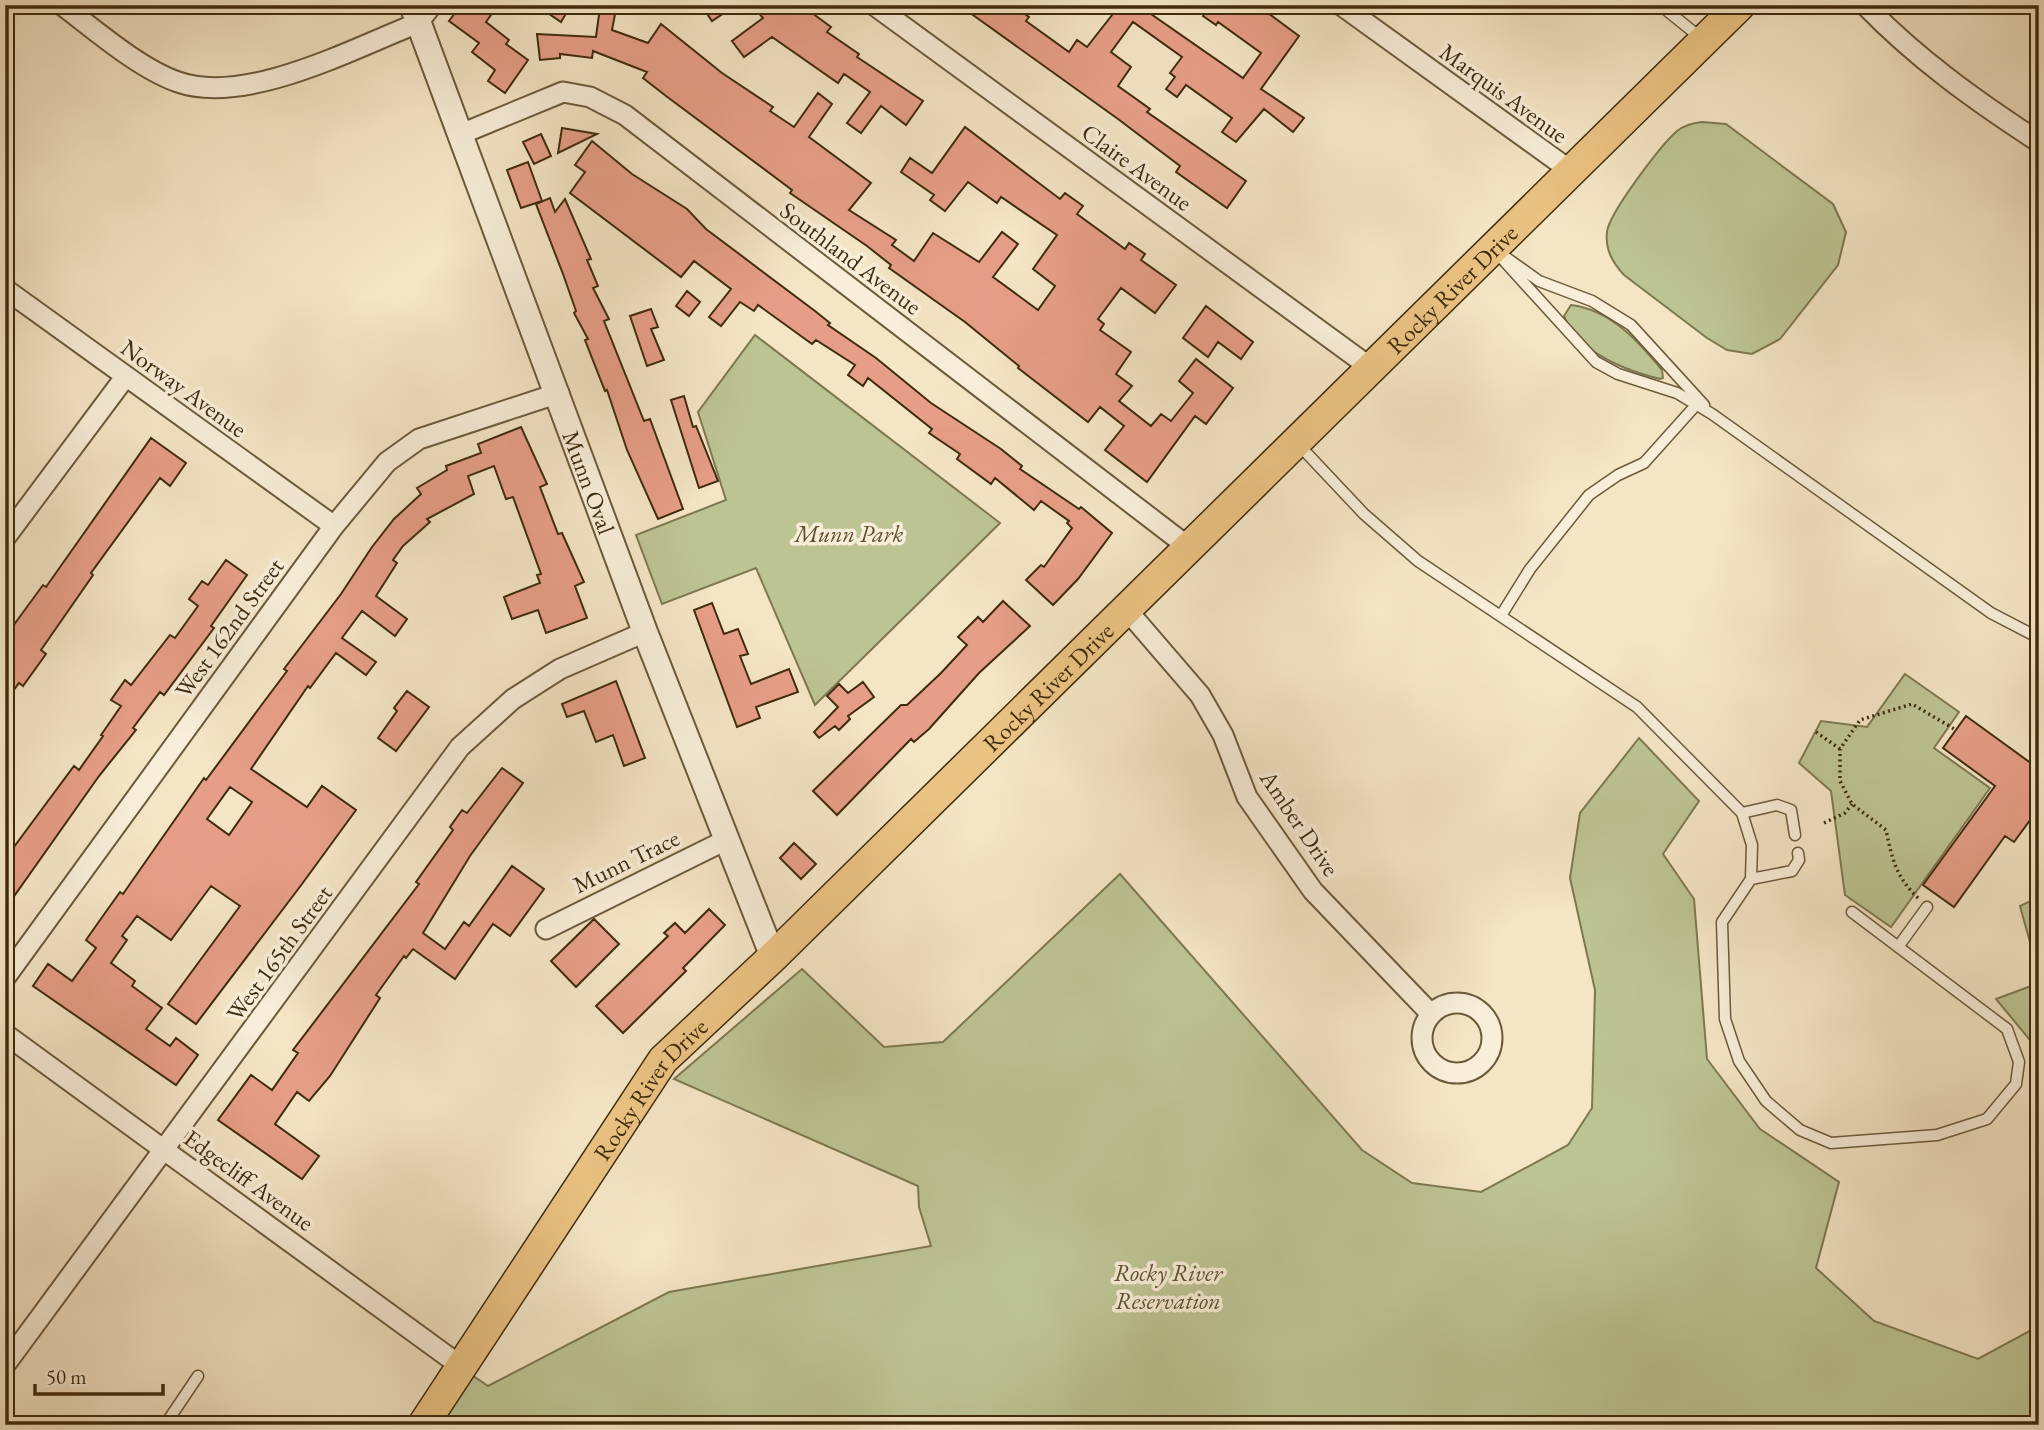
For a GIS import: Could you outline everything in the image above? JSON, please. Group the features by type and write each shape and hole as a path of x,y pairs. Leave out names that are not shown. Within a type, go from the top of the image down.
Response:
{"main road":[{"name":"Rocky River Drive","path":"423,1425 663,1060 773,957 1187,546 1740,5"}],"street":[{"path":"62,5 125,52 179,82 230,88 279,78 421,11"},
{"name":"Claire Avenue","path":"874,5 1371,368"},
{"name":"Marquis Avenue","path":"1341,5 1570,171"},
{"path":"1864,5 1901,42 1957,87 2039,142"},
{"name":"Munn Oval","path":"421,11 461,134 646,632 773,957"},
{"name":"Southland Avenue","path":"461,134 563,92 590,97 625,115 1187,546"},
{"name":"Norway Avenue","path":"5,289 334,526"},
{"path":"5,538 126,376"},
{"name":"West 162nd Street","path":"5,978 334,526 387,462 419,439 559,393"},
{"name":"Amber Drive","path":"1126,609 1200,695 1223,735 1247,797 1313,891 1431,1014"},
{"name":"West 165th Street","path":"5,1365 460,747 513,699 560,669 646,632"},
{"name":"Munn Trace","path":"546,929 728,839"},
{"name":"Edgecliff Avenue","path":"5,1034 462,1367"}],"lane":[{"path":"1660,5 1705,40"},
{"path":"1492,248 1595,362 1618,374 1677,393 1712,414 1991,614 2039,638"},
{"path":"1492,248 1539,281 1592,301 1631,325 1712,414"},
{"path":"1502,614 1530,569 1589,495 1618,475 1644,463 1696,405"},
{"path":"1295,442 1364,514 1418,561 1502,614 1637,707 1742,813 1752,845 1751,879 1721,922 1724,1019 1739,1061 1766,1101 1800,1129 1831,1143 1937,1135 1987,1119 2015,1084 2020,1062 2007,1029 1852,912"},
{"path":"1742,813 1777,804 1791,810 1795,835"},
{"path":"1751,879 1792,872 1799,860 1798,853"},
{"path":"1898,947 1927,907"},
{"path":"165,1425 198,1376"}],"path":[{"path":"1927,907 1901,882 1893,865 1886,830 1852,804 1840,781 1840,749 1860,720 1912,704 1956,730"},
{"path":"1816,732 1840,749"},
{"path":"1824,823 1845,813 1852,804"}],"green space":[{"path":"1702,122 1726,124 1833,204 1846,232 1838,265 1780,339 1752,354 1727,350 1707,338 1624,275 1613,261 1607,245 1610,223 1648,164 1677,131"},
{"path":"1571,305 1599,313 1622,328 1662,370 1663,378 1632,371 1591,350 1571,329 1564,316"},
{"name":"Munn Park","path":"755,335 1000,523 815,705 756,568 662,604 636,535 726,500 698,412"},
{"path":"1905,674 1959,712 1934,748 1990,788 1891,927 1845,895 1831,791 1799,763 1821,721 1867,727"},
{"name":"Rocky River Reservation","path":"1639,738 1699,801 1663,854 1694,899 1707,1059 1760,1129 1839,1182 1816,1268 1874,1321 1978,1359 2039,1326 2039,1425 422,1425 460,1367 488,1386 669,1292 931,1246 919,1207 918,1186 674,1079 802,969 884,1047 943,1042 1120,874 1362,1150 1412,1183 1481,1192 1568,1145 1592,1108 1595,990 1570,878 1580,813"},
{"path":"2039,897 2039,975 2020,906"},
{"path":"2039,983 2039,1051 1996,999"}],"building":[{"path":"461,5 498,5 486,22 509,40 506,44 528,60 505,93 488,81 495,70 472,52 479,43 449,21"},
{"path":"536,5 571,5 561,22"},
{"path":"701,5 736,5 712,21"},
{"path":"752,5 801,5 831,27 827,32 859,54 857,57 923,101 906,125 881,106 861,133 847,123 870,92 844,74 838,83 772,37 744,57 732,41 763,18"},
{"path":"959,5 1012,5 1029,17 1026,21 1069,52 1077,40 1087,47 1120,5 1138,5 1243,78 1261,53 1218,22 1216,25 1203,16 1210,5 1274,5 1268,13 1299,36 1261,89 1304,118 1293,132 1264,109 1236,142 1222,132 1232,118 1186,85 1177,97 1166,89 1175,77 1170,73 1182,57 1133,22 1111,52 1131,67 1118,86 1150,109 1147,112 1246,181 1227,208 1176,172 1180,166 1118,119"},
{"path":"600,7 616,9 612,30 648,43 661,24 722,73 773,107 770,111 794,127 818,93 832,104 809,137 871,183 849,210 896,240 892,245 914,261 933,233 979,262 1002,232 1018,244 993,277 1038,310 1055,286 1033,269 1057,235 1001,197 997,203 968,182 945,211 930,200 934,195 901,172 910,158 932,173 965,127 1060,199 1065,193 1083,206 1077,214 1125,249 1129,243 1145,254 1141,260 1176,285 1155,313 1121,288 1098,319 1104,324 1100,330 1131,352 1116,374 1132,386 1119,401 1151,426 1161,414 1171,421 1193,393 1179,381 1196,359 1233,388 1206,424 1195,416 1147,482 1105,450 1124,426 1100,407 1088,422 1018,368 1019,366 965,322 889,268 891,265 867,246 790,193 792,190 643,78 647,72 593,51 592,58 560,54 560,58 540,60 537,34 596,37"},
{"path":"562,128 597,134 558,153"},
{"path":"541,134 551,156 534,164 523,142"},
{"path":"592,141 632,174 687,209 706,229 931,403 1001,449 1022,466 1020,469 1079,509 1081,507 1112,533 1078,579 1053,605 1026,580 1041,565 1044,567 1072,528 1067,523 1069,521 1041,501 1034,510 995,478 991,484 957,459 960,454 929,433 932,429 868,378 863,386 848,375 855,365 816,340 812,344 758,305 754,311 740,302 721,326 709,317 731,289 694,261 681,277 570,193 585,172 575,165"},
{"path":"528,162 542,201 521,208 507,170"},
{"path":"550,198 555,212 565,199 591,259 587,260 598,286 593,288 609,319 604,321 644,421 650,419 683,509 658,519 627,450 607,390 605,391 585,340 588,339 574,313 576,311 536,204"},
{"path":"687,291 700,302 689,316 676,306"},
{"path":"1206,306 1253,342 1241,359 1218,342 1208,357 1183,338"},
{"path":"651,309 658,327 651,329 664,360 647,366 630,316"},
{"path":"684,396 693,427 696,426 718,481 699,488 671,400"},
{"path":"521,427 547,484 540,487 558,534 562,533 584,582 575,586 587,618 546,633 538,610 512,619 504,597 540,583 537,575 541,574 513,497 506,499 494,466 468,476 474,494 427,519 430,522 403,546 393,560 397,563 376,596 407,619 395,636 362,611 342,638 376,662 366,675 336,653 310,688 308,686 251,769 307,807 322,786 356,810 196,1024 168,1004 240,906 211,886 171,940 137,916 122,936 127,940 111,963 135,981 132,986 162,1008 146,1029 170,1046 176,1038 198,1055 176,1085 33,986 48,964 72,981 96,948 86,940 120,892 123,894 204,778 206,780 287,671 284,669 341,594 372,547 394,519 421,494 417,488 447,470 446,466 481,453 478,444","holes":["230,787 252,802 229,835 207,819"]},
{"path":"151,438 186,463 170,486 160,478 91,573 93,575 41,650 46,654 23,686 19,683 5,702 5,637 43,585 46,587"},
{"path":"226,560 247,575 211,626 214,628 164,695 160,692 133,728 136,730 99,776 5,909 5,859 74,766 79,770 103,736 101,735 121,706 111,700 125,680 131,685 170,635 175,638 198,606 189,599 202,581 208,585"},
{"path":"1003,601 1030,626 979,673 929,729 914,742 911,739 837,815 813,791 901,705 907,705 941,673 967,645 958,637 978,617 983,622"},
{"path":"712,603 724,634 738,629 748,654 740,656 751,684 789,669 798,692 756,707 760,718 737,727 694,610"},
{"path":"616,681 645,758 624,766 613,735 596,742 584,711 567,717 562,704"},
{"path":"863,682 874,697 848,716 850,719 839,730 835,726 819,738 814,732 838,707 827,696 839,684 848,693"},
{"path":"407,691 429,707 396,751 378,738 397,711 394,708"},
{"path":"1966,716 2039,769 2039,808 2014,842 2005,836 1954,907 1923,885 1995,786 1943,748"},
{"path":"502,768 523,783 470,856 423,933 445,949 464,922 469,926 512,866 544,889 510,936 493,924 455,979 413,949 406,958 404,956 376,995 380,998 330,1076 309,1101 297,1092 275,1124 319,1156 302,1179 218,1120 251,1075 272,1090 298,1053 293,1050 419,884 416,882 453,830 450,827 462,810 467,813"},
{"path":"794,843 816,864 801,879 780,858"},
{"path":"709,909 725,925 683,968 686,971 623,1033 596,1006 668,936 664,933 675,923 685,933"},
{"path":"594,919 619,944 576,987 551,961"}]}
